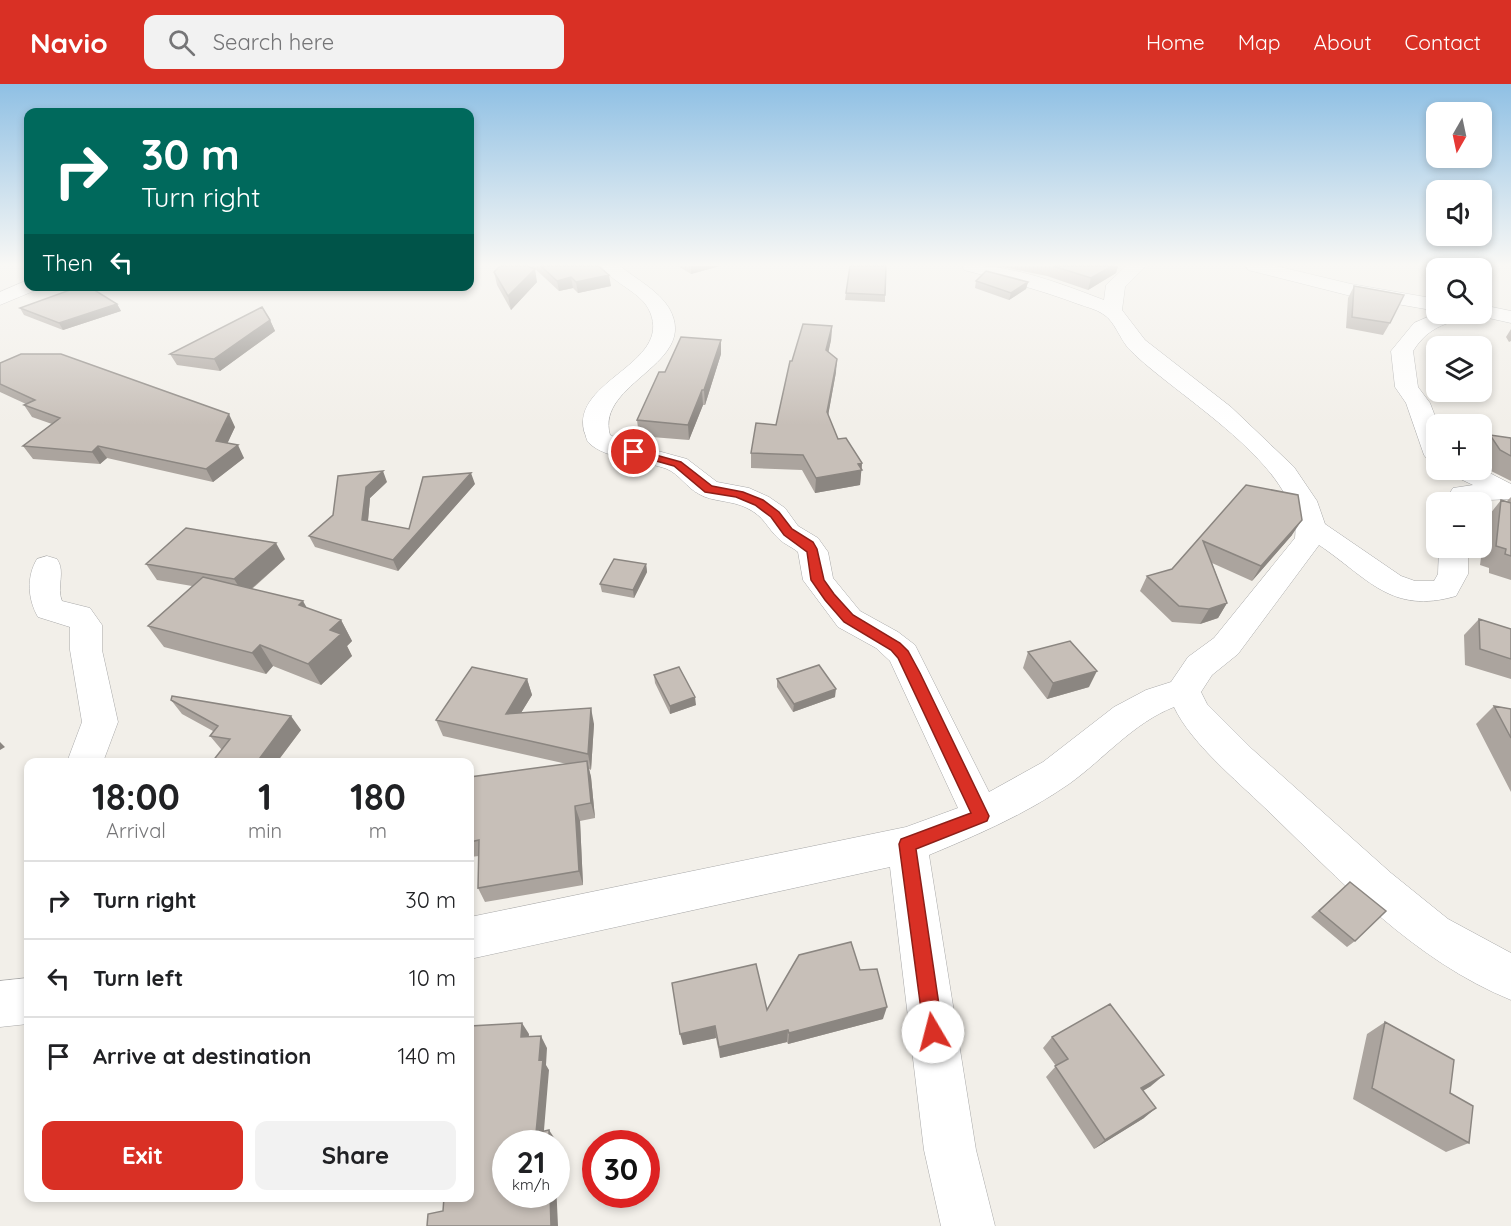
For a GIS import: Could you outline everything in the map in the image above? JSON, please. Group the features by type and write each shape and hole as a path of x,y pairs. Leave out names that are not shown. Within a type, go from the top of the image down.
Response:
{"street":[{"path":"661,319 664,332 663,343 656,353 613,388 602,405 595,422 599,439 616,447 678,464 709,489 739,494 759,503 775,514 788,532 808,545 816,564 818,580 829,597 849,619 887,640 903,654 981,816"},
{"path":"474,937 907,844 981,816 1056,774 1126,717 1158,699 1183,691 1200,666 1226,646 1300,551 1309,539 1311,522 1303,501 1285,473 1223,412 1137,345 1119,319"},
{"path":"1426,324 1412,336 1402,351 1407,387 1418,403 1426,425"},
{"path":"1483,480 1506,492 1492,493"},
{"path":"1310,526 1389,583 1411,591 1431,593 1445,589 1453,574 1454,558"},
{"path":"47,566 45,603 49,609 79,616 86,626 86,650 100,722 86,758"},
{"path":"1183,691 1194,713 1239,760 1376,887 1433,934 1511,978"},
{"path":"907,844 950,1150 968,1226"},
{"path":"0,1004 24,1001"}],"building":[{"path":"49,319 70,319 59,323"},
{"path":"238,319 270,320 214,359 170,354"},
{"path":"1367,319 1392,319 1390,323"},
{"path":"803,324 832,326 826,350 837,359 827,412 838,439 846,438 862,463 858,464 862,470 816,478 803,455 751,453 756,423 776,425 790,361 792,361"},
{"path":"681,337 721,340 704,390 702,390 688,425 637,420 659,372 665,372"},
{"path":"21,354 61,354 229,414 216,441 238,445 206,469 98,446 92,452 23,446 60,418 24,405 35,400 0,384 0,363"},
{"path":"1492,435 1511,438 1511,456 1500,450"},
{"path":"383,471 366,487 362,520 409,529 423,477 471,473 393,560 309,536 333,515 338,476"},
{"path":"1246,485 1298,495 1302,520 1261,566 1203,541 1227,603 1209,609 1179,606 1147,576 1172,569"},
{"path":"1501,500 1511,503 1511,556 1505,554 1506,549 1496,546"},
{"path":"186,528 276,543 234,579 146,564"},
{"path":"614,559 646,564 633,590 600,584"},
{"path":"203,577 303,601 299,605 341,620 330,630 341,634 308,664 260,645 252,653 148,626"},
{"path":"1479,619 1511,629 1511,659 1480,649"},
{"path":"1070,641 1097,671 1053,683 1028,652"},
{"path":"819,665 836,689 794,704 777,679"},
{"path":"472,667 527,679 506,714 591,708 588,754 436,720"},
{"path":"679,667 695,697 670,706 654,675"},
{"path":"172,696 291,716 260,758 215,758 230,739 210,736 218,726 171,700"},
{"path":"1494,706 1511,709 1511,738"},
{"path":"587,761 591,803 575,806 579,871 478,888 479,840 474,841 474,776"},
{"path":"1350,882 1386,911 1355,941 1319,911"},
{"path":"851,942 860,970 877,969 887,1007 789,1033 788,1030 719,1047 715,1026 680,1034 672,983 756,964 767,1010 799,955"},
{"path":"1110,1004 1164,1075 1141,1088 1156,1108 1105,1140 1055,1066 1068,1059 1052,1037"},
{"path":"1385,1022 1454,1060 1450,1093 1473,1106 1469,1143 1372,1088"},
{"path":"522,1023 521,1037 541,1036 539,1060 543,1059 536,1130 492,1130 492,1208 550,1208 551,1226 427,1226 428,1214 443,1211 444,1202 474,1202 474,1026"}],"route":[{"path":"634,452 678,464 709,489 739,494 759,503 775,514 788,532 808,545 813,552 818,580 829,597 849,619 896,646 914,673 981,816 907,844 933,1032"}]}
